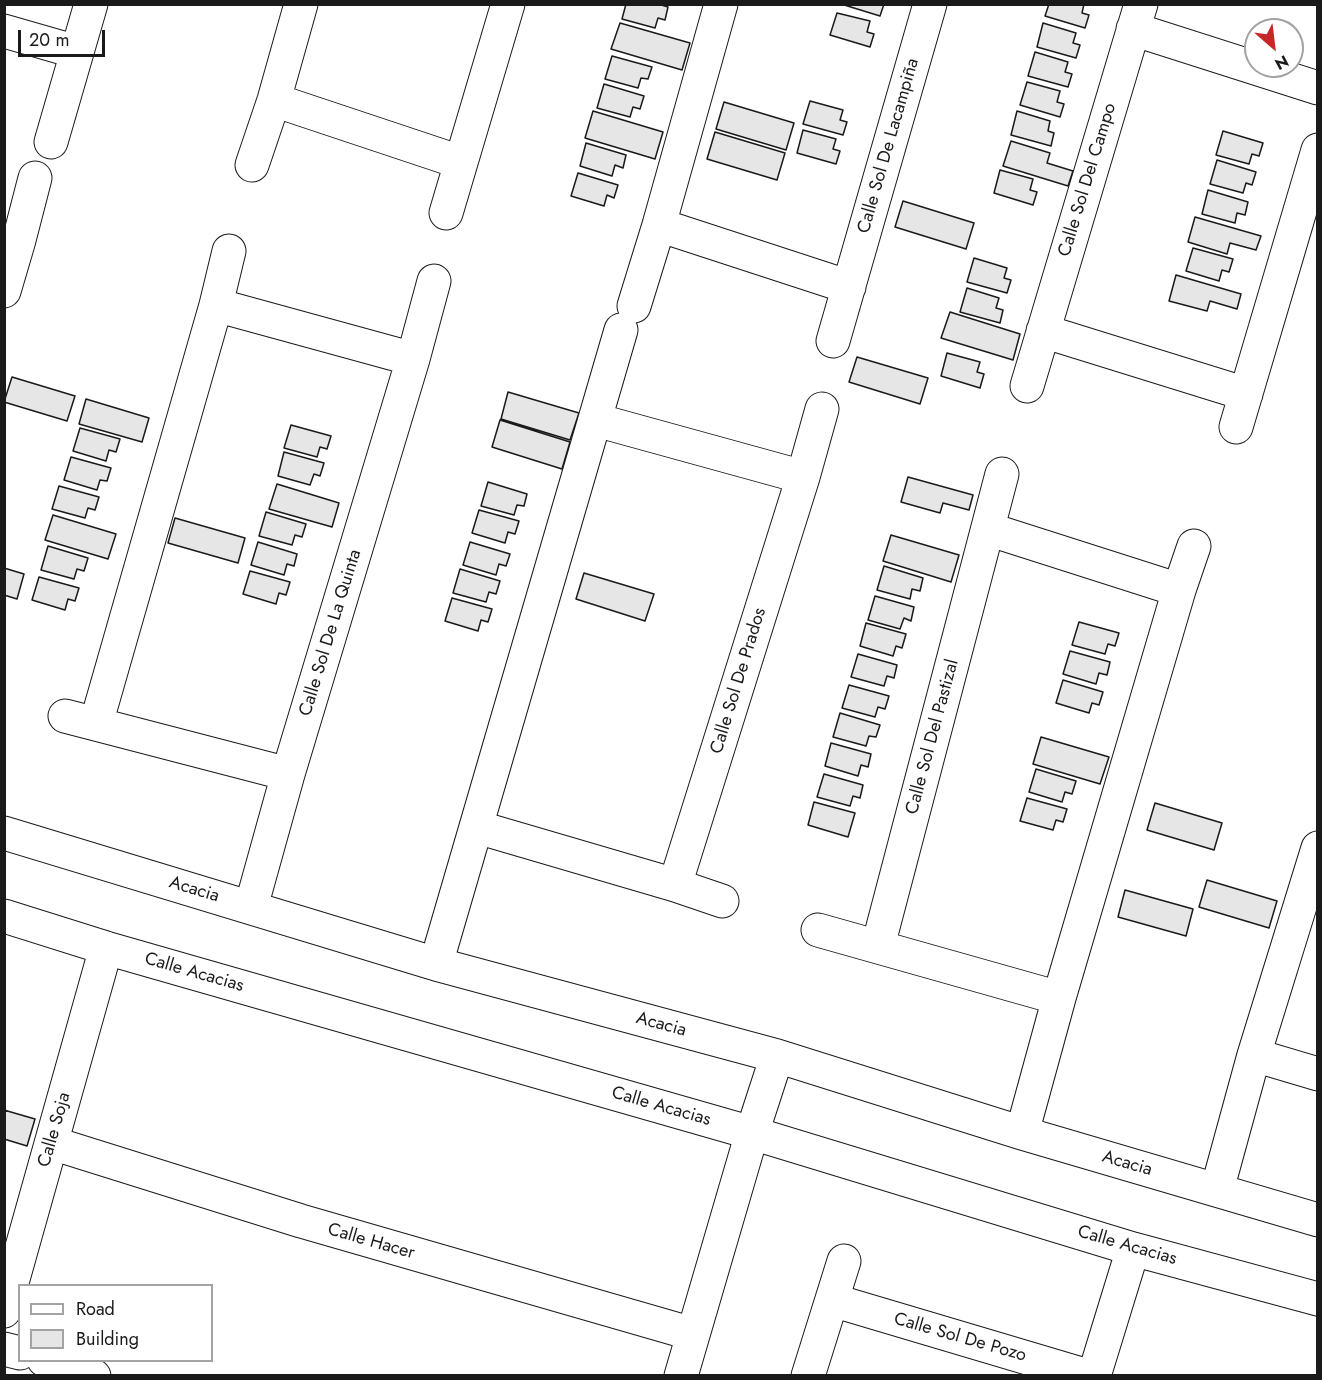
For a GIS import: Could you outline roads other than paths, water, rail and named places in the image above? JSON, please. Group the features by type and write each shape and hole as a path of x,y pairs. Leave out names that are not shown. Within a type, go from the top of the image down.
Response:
{"street":[{"path":"51,142 91,4"},
{"path":"252,165 274,100 301,4"},
{"path":"446,213 508,4"},
{"path":"436,964 596,420 658,225 721,4"},
{"name":"Calle Sol De Lacampiña","path":"833,341 930,4"},
{"name":"Calle Sol Del Campo","path":"1027,386 1137,17 1317,88"},
{"path":"4,31 78,52"},
{"path":"274,100 460,162"},
{"path":"1236,427 1317,150"},
{"path":"4,291 12,238 35,178"},
{"path":"658,225 849,287"},
{"path":"96,724 216,305 229,251"},
{"name":"Calle Sol De La Quinta","path":"251,908 288,774 413,359 434,281"},
{"path":"216,305 413,359"},
{"path":"1043,332 1246,394"},
{"name":"Calle Sol De Prados","path":"675,885 803,477 822,409"},
{"path":"596,420 803,477"},
{"name":"Calle Sol Del Pastizal","path":"878,946 1002,474"},
{"path":"988,529 1179,590"},
{"path":"1022,1133 1059,998 1194,546"},
{"path":"65,716 288,774"},
{"path":"477,827 722,901"},
{"name":"Acacia","path":"4,833 436,964 777,1056 1022,1133 1317,1220"},
{"path":"1217,1190 1254,1055 1317,848"},
{"name":"Calle Acacias","path":"4,916 106,948 752,1133 1133,1249 1317,1299"},
{"path":"818,930 1059,998"},
{"name":"Calle Soja","path":"4,1311 106,948"},
{"path":"1254,1055 1317,1074"},
{"path":"681,1376 752,1133 777,1056"},
{"name":"Calle Hacer","path":"52,1143 301,1221 693,1334"},
{"path":"1094,1376 1133,1249"},
{"path":"808,1376 844,1261"},
{"name":"Calle Sol De Pozo","path":"832,1300 1088,1376"},
{"path":"50,1362 94,1376"}]}
